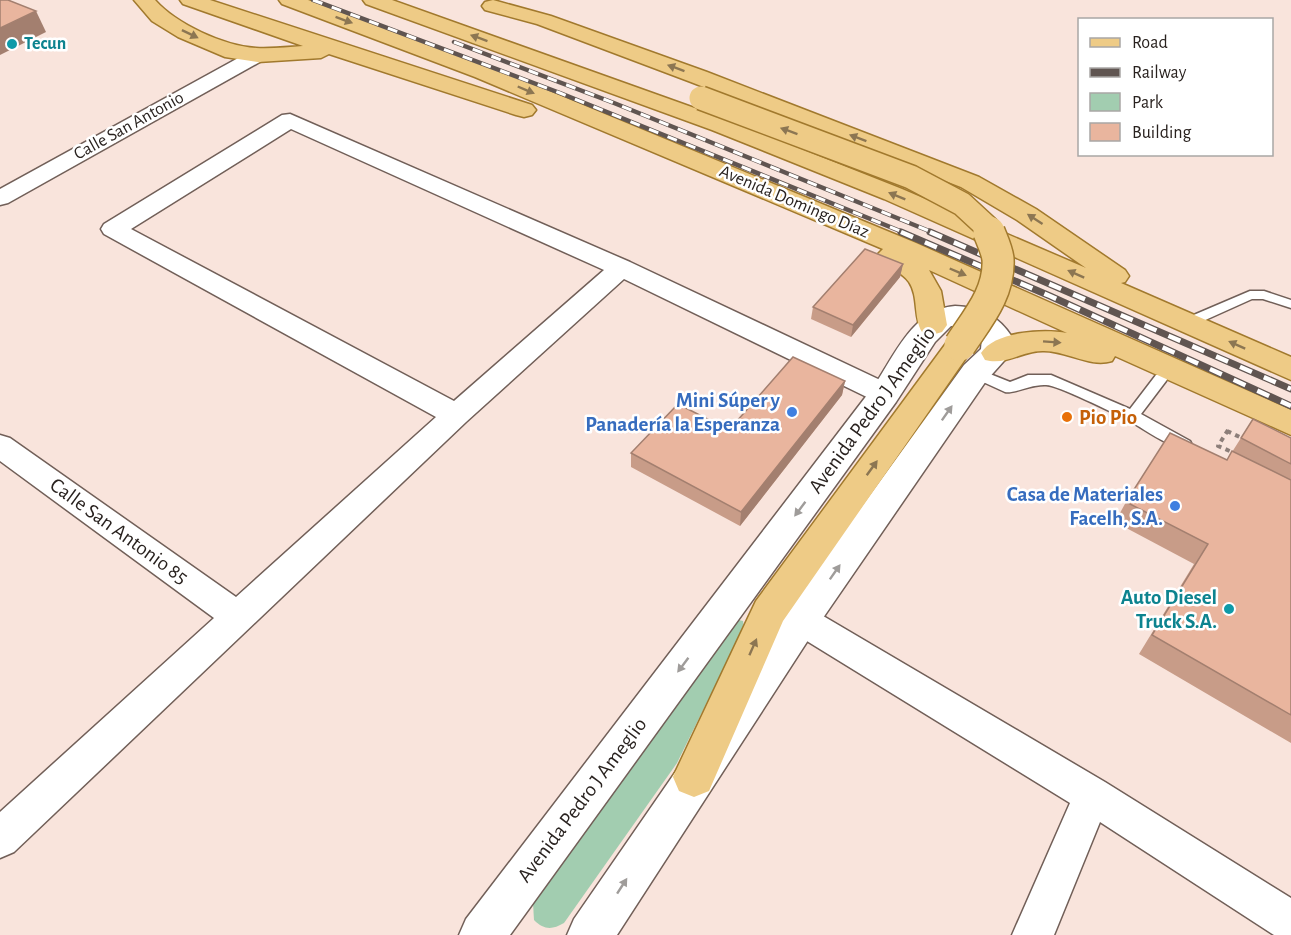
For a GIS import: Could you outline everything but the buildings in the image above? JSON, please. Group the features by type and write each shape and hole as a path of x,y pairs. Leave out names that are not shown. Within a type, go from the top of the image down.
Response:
{"main road":[{"path":"144,0 159,17 186,32 232,52 258,55 338,50"},
{"path":"190,0 370,61 577,126 898,259 918,273 927,286 931,299 932,325"},
{"name":"Avenida Domingo Díaz","path":"289,0 483,72 985,283 1291,423"},
{"name":"Avenida Domingo Díaz","path":"373,0 720,125 939,213 1291,369"},
{"path":"434,0 520,34 720,125"},
{"path":"486,3 547,33 701,98 911,177 962,204 988,228 998,258 996,283 987,305 977,357 769,612 694,777"},
{"path":"486,3 544,20 677,69 970,182 1039,221 1177,319"},
{"path":"370,61 483,72"},
{"path":"977,357 1027,342 1052,341 1076,345 1161,378 1207,399 1291,423"}],"street":[{"name":"Calle San Antonio","path":"0,198 258,55"},
{"path":"456,415 113,229 290,120 621,268 885,394"},
{"path":"0,838 456,415 621,268"},
{"name":"Avenida Pedro J Ameglio","path":"495,930 885,394 932,325 945,317 954,315 974,318 985,323 998,338 977,357"},
{"path":"590,935 977,357"},
{"name":"Calle San Antonio 85","path":"0,446 238,617"},
{"path":"801,620 1092,795 1291,922"},
{"path":"1033,935 1092,795"}],"lane":[{"path":"1177,319 1250,295 1264,295 1289,303"},
{"path":"977,357 1010,388 1028,380 1051,380 1132,416 1202,453"},
{"path":"1132,416 1161,378"}],"path":[{"path":"1227,431 1249,442"},
{"path":"1218,446 1232,452"}],"green space":[{"path":"735,619 743,621 744,627 677,763 564,923 552,928 541,926 534,920 533,903"}],"railway":[{"path":"313,0 560,93 905,233"},
{"path":"454,42 614,103 934,233"},
{"path":"901,232 1050,296 1291,406"},
{"path":"930,232 1291,389"}],"place":[{"name":"Tecun","path":"12,44"},
{"name":"Mini Súper y Panadería la Esperanza","path":"792,412"},
{"name":"Pio Pio","path":"1067,417"},
{"name":"Casa de Materiales Facelh, S.A.","path":"1175,506"},
{"name":"Auto Diesel Truck S.A.","path":"1229,609"}]}
